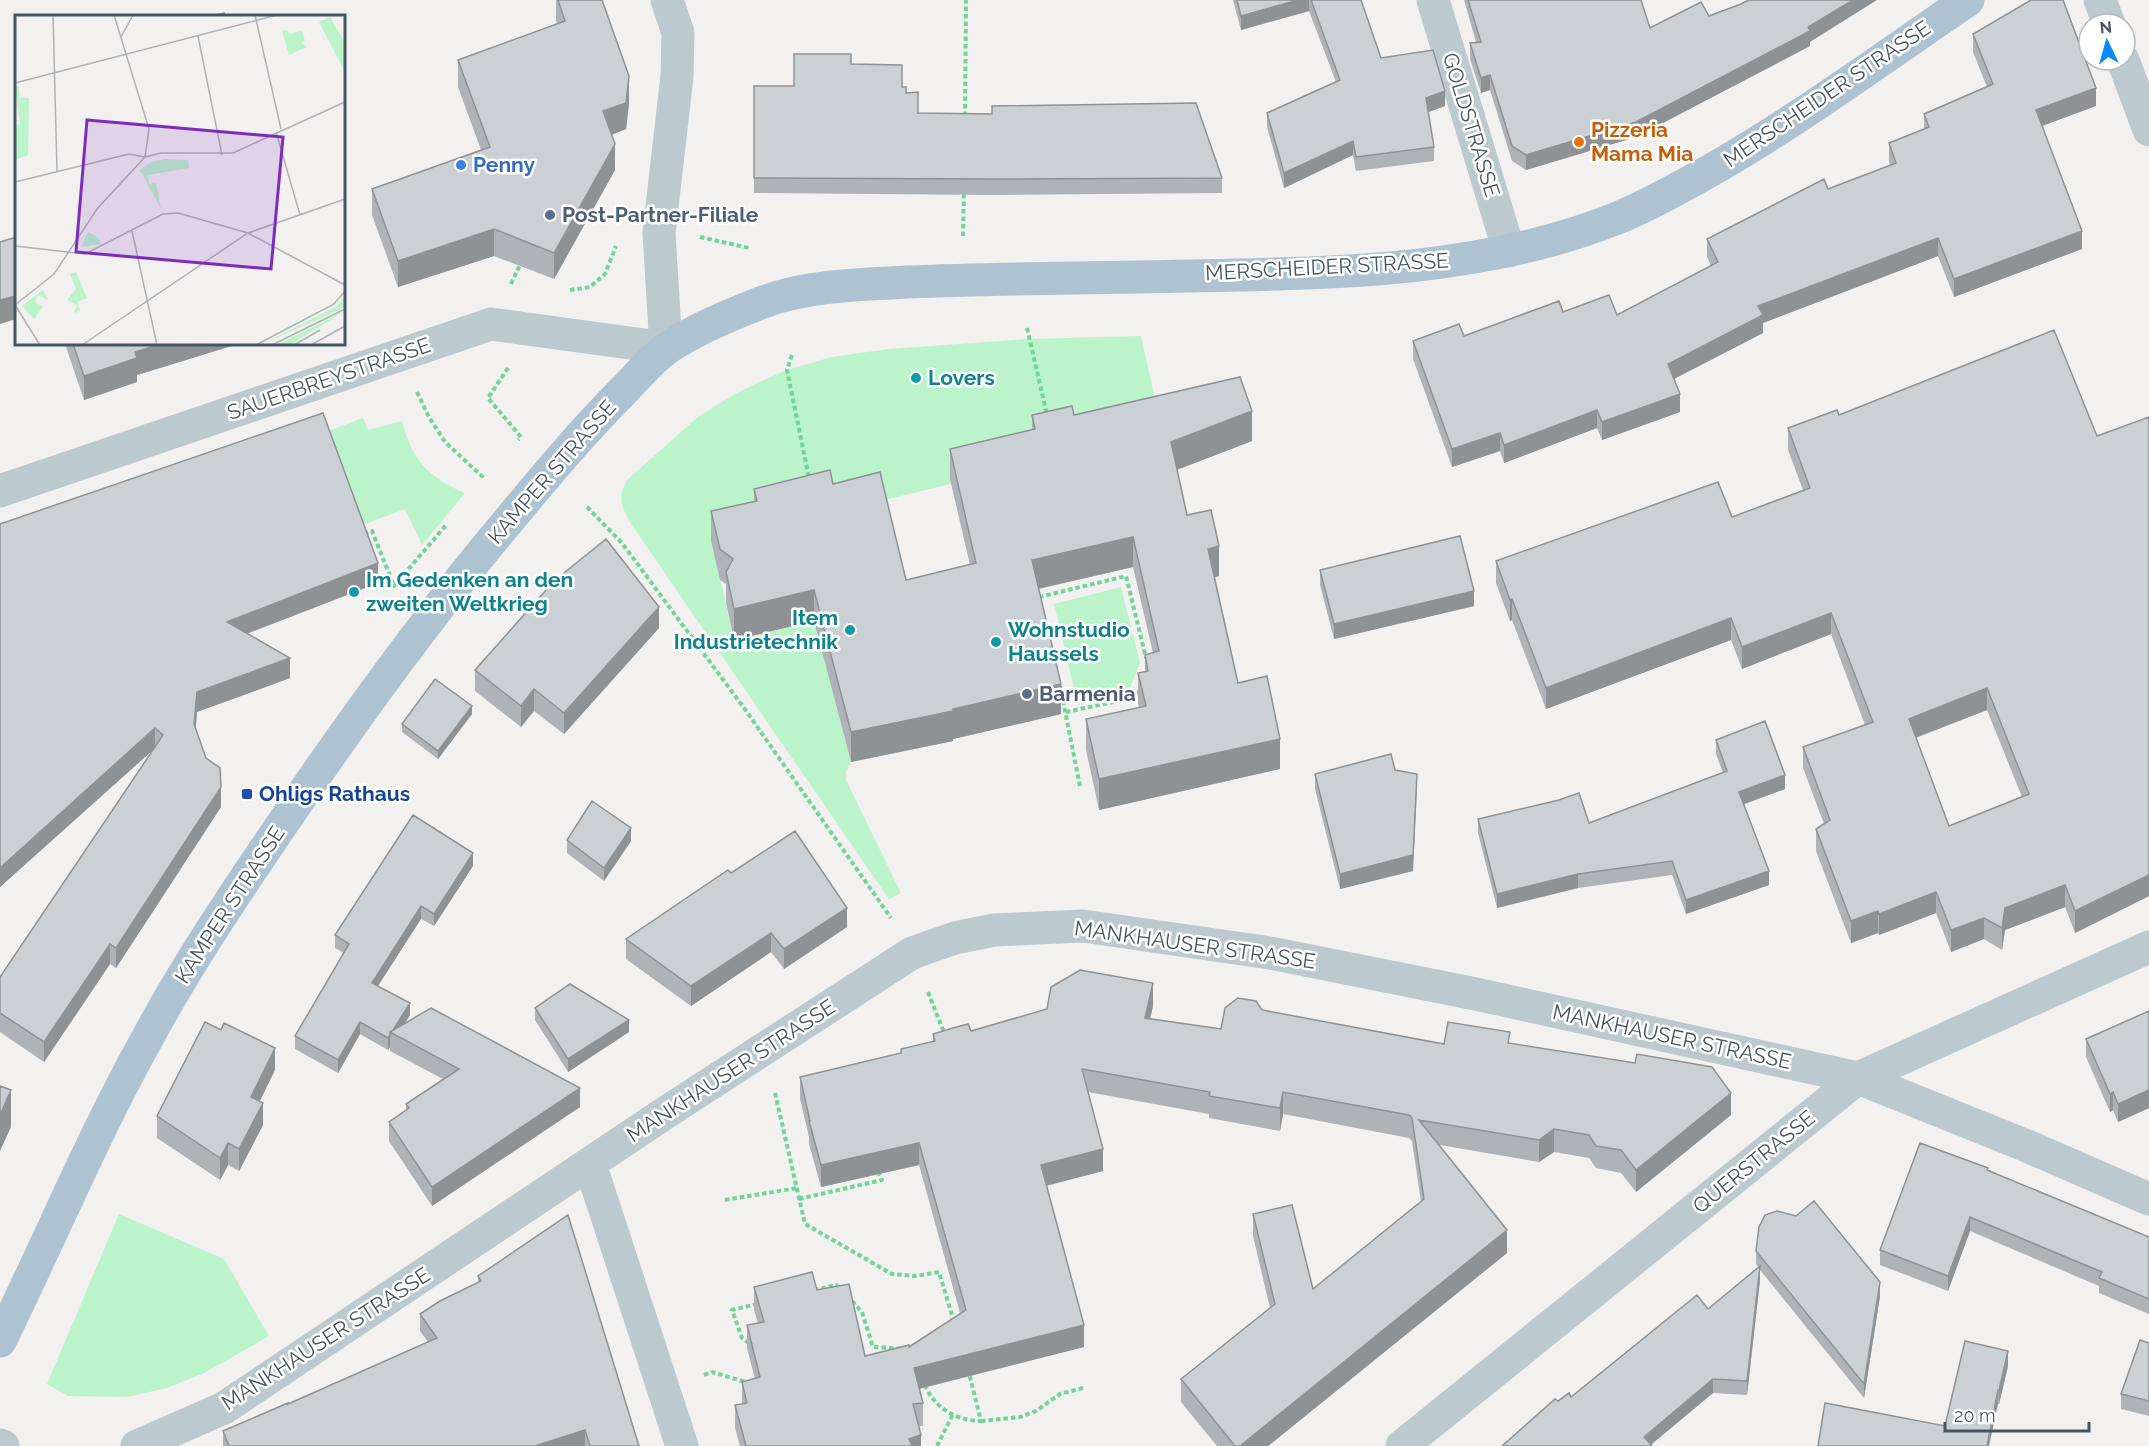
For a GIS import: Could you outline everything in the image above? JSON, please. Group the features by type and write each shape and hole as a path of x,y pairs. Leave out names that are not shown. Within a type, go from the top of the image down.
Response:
{"main road":[{"name":"MERSCHEIDER STRASSE","path":"666,348 719,320 770,299 796,292 842,286 943,281 1328,271 1421,265 1509,251 1620,218 1678,189 1747,151 1968,0"},
{"name":"KAMPER STRASSE","path":"0,1341 101,1125 147,1037 192,961 262,854 381,680 484,549 602,412 666,348"}],"street":[{"path":"666,348 659,233 677,76 678,33 667,0"},
{"name":"GOLDSTRASSE","path":"1433,0 1509,251"},
{"path":"2127,72 2149,130"},
{"name":"SAUERBREYSTRASSE","path":"0,491 491,324 666,348"},
{"name":"MANKHAUSER STRASSE","path":"136,1446 224,1408 665,1113 912,953 955,938 994,930 1083,926 1281,955 1471,993 1858,1078 2027,1146 2149,1199"},
{"name":"QUERSTRASSE","path":"1402,1446 1858,1078 2149,947"},
{"path":"590,1164 682,1446"}],"path":[{"path":"965,117 966,0"},
{"path":"963,236 964,187"},
{"path":"692,235 749,248"},
{"path":"558,289 590,287 605,274 617,244"},
{"path":"520,265 510,285 522,286"},
{"path":"1027,328 1048,419"},
{"path":"792,355 787,370 809,480"},
{"path":"400,356 435,429 445,442 485,479"},
{"path":"510,362 508,370 488,398 520,437"},
{"path":"587,507 622,543 744,708 888,913 912,953"},
{"path":"361,535 372,531 394,586"},
{"path":"1041,608 1039,596 1126,576 1149,669"},
{"path":"1058,678 1080,786"},
{"path":"1066,712 1137,697 1141,687"},
{"path":"930,995 946,1037"},
{"path":"764,1049 805,1224 892,1274 916,1276 939,1272 956,1329"},
{"path":"799,1198 882,1180 879,1174"},
{"path":"725,1200 797,1188"},
{"path":"804,1293 836,1285 843,1292"},
{"path":"849,1298 862,1312 873,1347 899,1347 909,1351"},
{"path":"754,1346 742,1338 732,1310 761,1304"},
{"path":"851,1315 862,1312"},
{"path":"966,1364 981,1421"},
{"path":"662,1386 712,1372 753,1384"},
{"path":"922,1378 937,1404 970,1421 1020,1417 1036,1411 1060,1394 1083,1389"},
{"path":"937,1446 953,1414"}],"green space":[{"path":"1141,336 1161,426 951,484 712,541 734,640 814,621 851,762 846,772 846,780 901,893 889,899 631,524 621,498 624,486 627,480 699,416 735,394 787,370 832,357 889,349 1030,339"},
{"path":"363,418 368,430 402,421 411,446 423,466 441,480 465,493 422,545 405,509 357,527 323,433"},
{"path":"1121,587 1140,663 1128,693 1078,705 1054,604"},
{"path":"119,1214 224,1259 269,1336 204,1373 167,1388 127,1397 68,1396 47,1384"}],"building":[{"path":"558,0 602,0 629,76 626,103 603,111 615,144 554,253 494,229 398,261 372,189 490,147 458,60 565,21"},
{"path":"1237,0 1298,0 1241,16"},
{"path":"1311,0 1361,0 1381,58 1433,50 1445,91 1426,98 1434,147 1356,157 1353,141 1284,173 1267,113 1340,80"},
{"path":"1468,0 1641,0 1650,28 1701,2 1709,16 1749,0 1853,0 1808,27 1810,31 1636,122 1526,155 1512,146 1490,75 1481,78 1470,43 1481,42"},
{"path":"2031,0 2063,0 2077,37 2077,72 2090,72 2096,88 2036,110 2082,231 1954,279 1938,238 1758,306 1763,315 1668,364 1680,394 1602,422 1597,410 1504,445 1500,433 1452,449 1413,341 1459,324 1464,336 1559,301 1563,312 1609,295 1617,315 1718,262 1707,239 1824,179 1828,189 1896,163 1889,143 1929,127 1924,114 1993,84 1973,34"},
{"path":"794,54 851,54 851,64 902,65 902,87 906,87 906,93 918,92 918,113 992,114 992,106 1196,103 1222,178 754,178 754,86 794,86"},
{"path":"15,237 15,296 0,300 0,242"},
{"path":"2054,330 2097,436 2149,417 2149,875 2075,911 2065,885 2005,908 2002,928 1984,918 1951,930 1936,892 1879,914 1878,911 1851,921 1816,829 1830,820 1803,747 1873,722 1831,613 1742,647 1731,618 1546,688 1496,561 1718,482 1732,517 1810,488 1788,428 1837,410 1839,415","holes":["1987,688 2029,794 1949,826 1909,719"]},
{"path":"73,345 159,345 135,352 137,358 84,376"},
{"path":"1240,377 1252,411 1171,442 1187,515 1211,510 1219,546 1208,549 1238,683 1267,676 1280,739 1099,779 1086,719 1146,706 1138,673 1148,671 1145,655 1159,651 1133,537 1032,560 1061,684 953,709 953,711 851,732 814,590 734,609 726,572 733,559 720,549 711,511 757,501 754,489 830,470 833,484 880,472 906,580 976,563 950,449 1035,429 1032,415 1072,406 1074,415"},
{"path":"323,413 378,563 227,622 290,658 197,692 194,724 206,758 220,768 221,787 116,948 110,944 44,1042 0,1013 0,977 163,735 155,728 0,868 0,524"},
{"path":"1460,536 1474,591 1334,624 1320,570"},
{"path":"606,539 659,607 564,713 534,689 521,706 475,670 554,581"},
{"path":"435,679 472,706 438,751 402,724"},
{"path":"1765,721 1785,775 1739,792 1769,871 1686,900 1672,861 1578,874 1497,894 1478,819 1579,793 1589,823 1727,771 1716,740"},
{"path":"1391,754 1395,770 1417,774 1413,855 1340,874 1315,774"},
{"path":"592,801 631,828 604,868 567,840"},
{"path":"413,815 473,853 434,914 421,906 372,983 410,1003 390,1035 388,1038 360,1022 338,1060 295,1036 349,944 335,935"},
{"path":"795,831 847,908 784,949 771,933 691,986 626,939 728,870 731,873"},
{"path":"1080,970 1153,983 1145,1018 1221,1029 1225,1008 1238,998 1256,1001 1262,1010 1444,1044 1448,1022 1510,1032 1508,1043 1635,1063 1637,1054 1712,1067 1731,1093 1636,1170 1621,1150 1596,1146 1589,1135 1554,1129 1539,1140 1419,1120 1507,1230 1240,1446 1235,1446 1181,1379 1275,1304 1253,1214 1292,1205 1313,1289 1424,1199 1412,1118 1409,1115 1283,1092 1280,1108 1209,1096 1210,1092 1082,1069 1103,1149 1041,1165 1084,1325 914,1368 923,1403 913,1404 921,1435 909,1439 912,1446 746,1446 735,1405 747,1403 742,1382 760,1377 747,1325 764,1322 754,1287 812,1272 817,1290 849,1284 865,1356 909,1345 909,1347 966,1310 919,1143 821,1165 800,1077 901,1053 901,1049 935,1041 933,1034 953,1028 968,1024 971,1031 1047,1009 1051,987"},
{"path":"570,984 629,1020 568,1059 535,1008"},
{"path":"431,1008 580,1088 432,1187 389,1122 409,1108 406,1104 459,1069 390,1032"},
{"path":"2149,1011 2149,1090 2118,1104 2113,1092 2110,1094 2086,1039"},
{"path":"205,1022 221,1030 224,1023 275,1048 251,1097 263,1103 239,1149 228,1143 220,1158 157,1116"},
{"path":"0,1086 11,1090 0,1115"},
{"path":"1920,1143 1988,1168 1987,1170 2149,1237 2149,1299 2099,1278 2102,1272 1970,1217 1948,1276 1880,1250"},
{"path":"1814,1201 1880,1282 1864,1384 1756,1251 1759,1227 1765,1215 1777,1211 1796,1216"},
{"path":"568,1215 639,1446 590,1446 585,1430 535,1446 229,1446 223,1431 437,1338 420,1314 440,1301 481,1281 478,1276"},
{"path":"1760,1266 1747,1381 1713,1379 1644,1437 1652,1446 1502,1446 1555,1399 1558,1401 1569,1393 1571,1397 1697,1295 1708,1309"},
{"path":"2140,1340 2149,1343 2149,1401 2121,1394"},
{"path":"1965,1341 2008,1351 1987,1446 1818,1446 1825,1403 1945,1426"}],"place":[{"name":"Pizzeria Mama Mia","path":"1579,142"},
{"name":"Penny","path":"461,165"},
{"name":"Post-Partner-Filiale","path":"550,215"},
{"name":"Lovers","path":"916,378"},
{"name":"Im Gedenken an den zweiten Weltkrieg","path":"354,592"},
{"name":"Item Industrietechnik","path":"850,630"},
{"name":"Wohnstudio Haussels","path":"996,642"},
{"name":"Barmenia","path":"1027,694"},
{"name":"Ohligs Rathaus","path":"247,794"}]}
